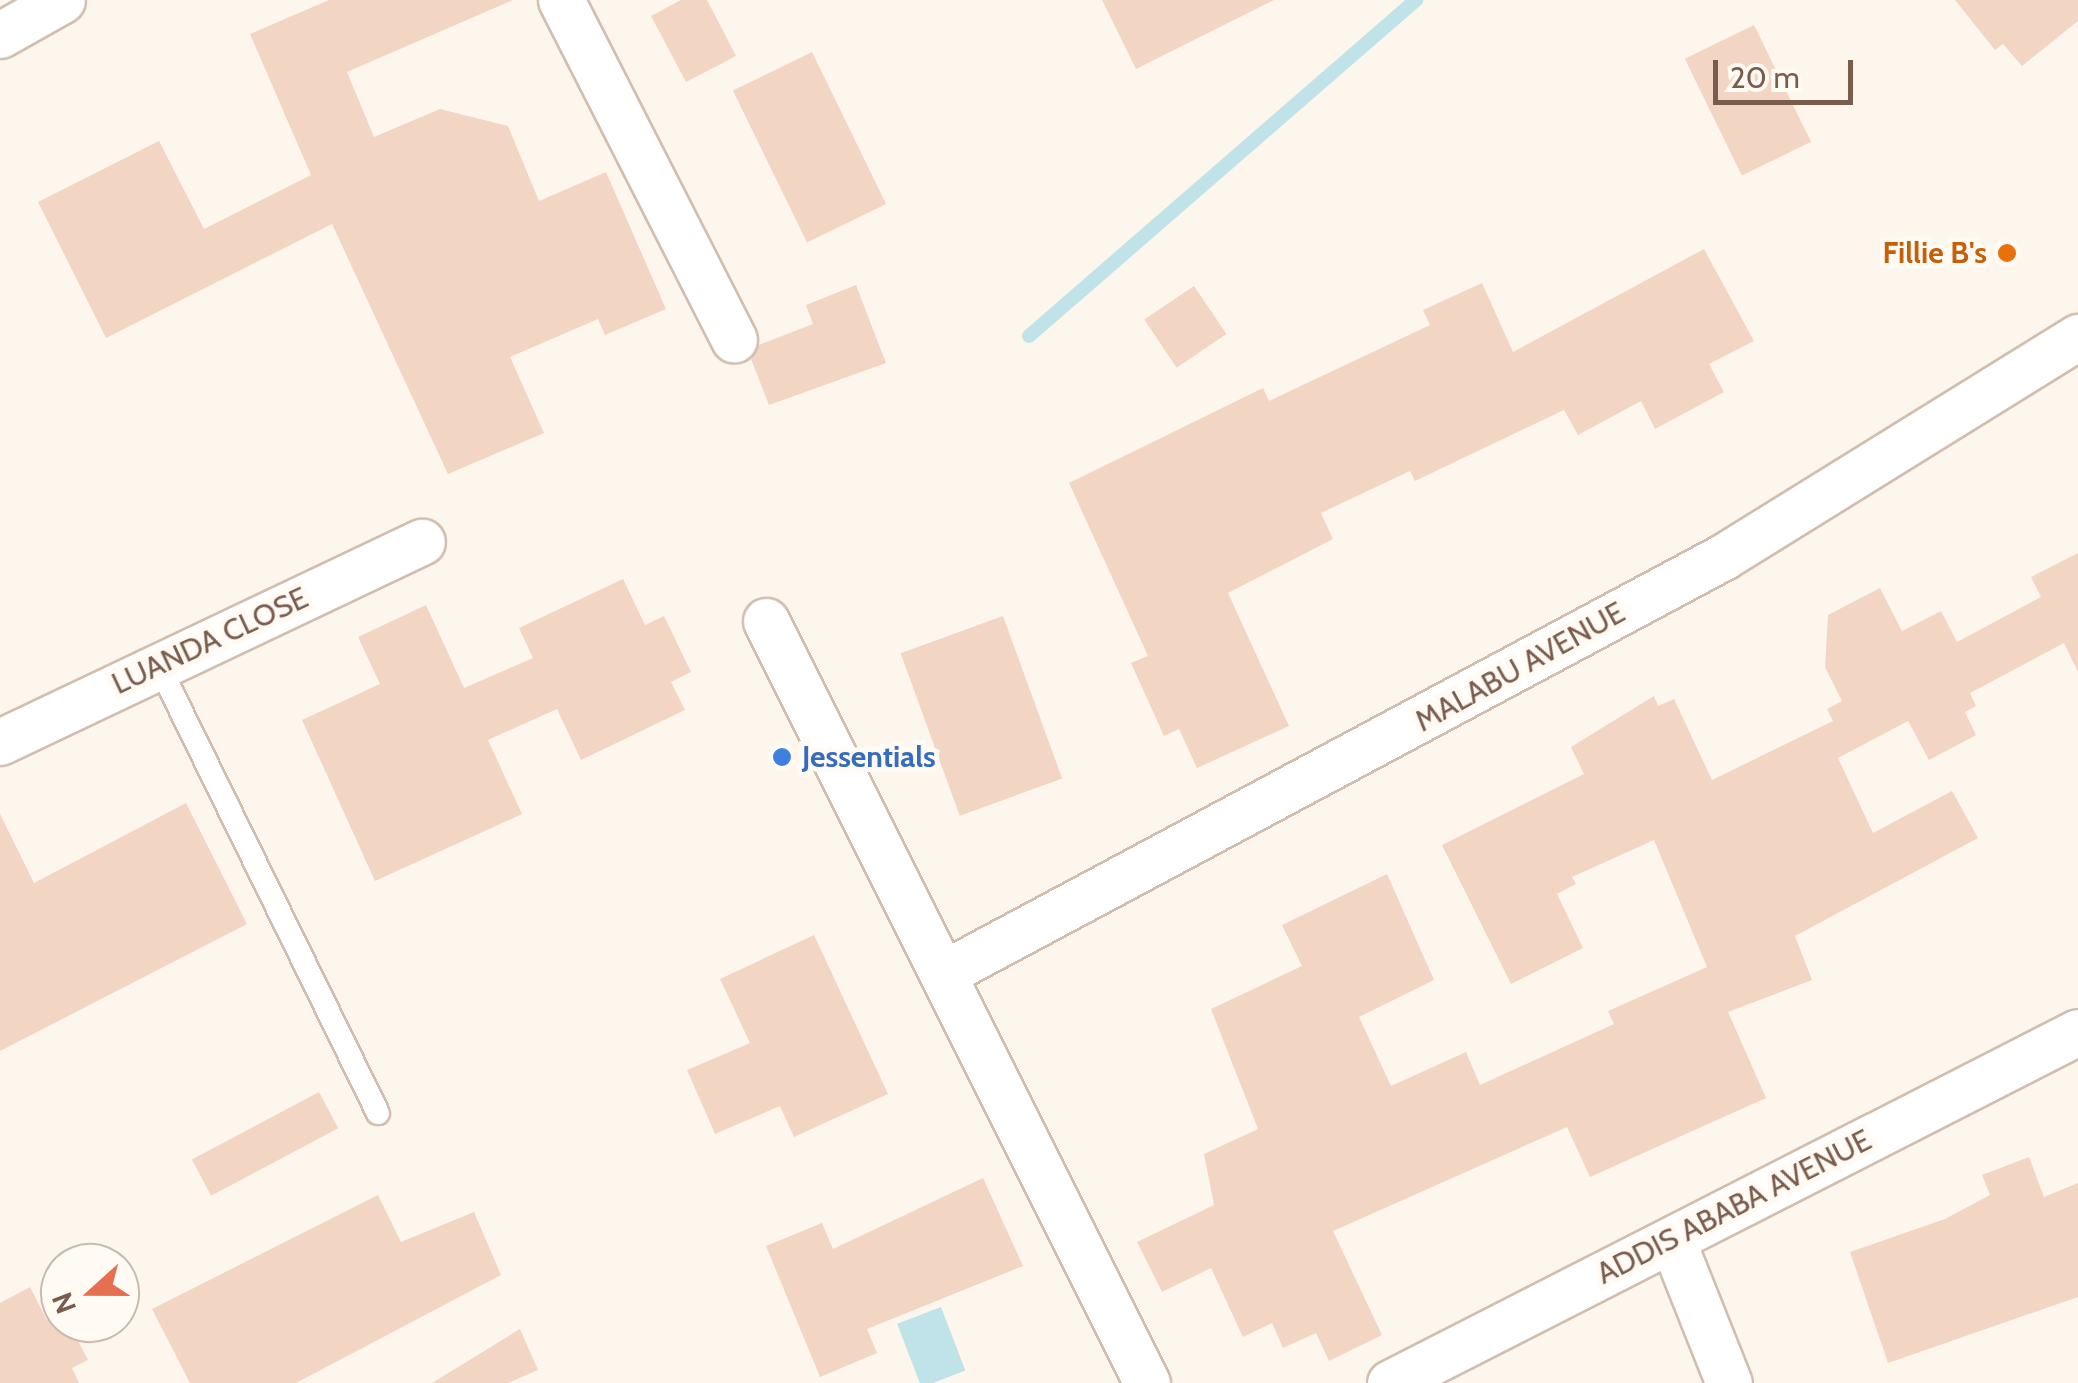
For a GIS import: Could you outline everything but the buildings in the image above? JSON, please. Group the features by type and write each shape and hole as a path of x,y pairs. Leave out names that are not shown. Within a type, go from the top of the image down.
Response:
{"street":[{"path":"0,35 62,0"},
{"path":"561,0 734,340"},
{"name":"MALABU AVENUE","path":"948,971 1722,557 2078,337"},
{"name":"LUANDA CLOSE","path":"0,742 422,542"},
{"path":"766,621 948,971 1146,1383"},
{"name":"ADDIS ABABA AVENUE","path":"1390,1383 2078,1032"},
{"path":"1672,1240 1730,1383"}],"lane":[{"path":"158,664 378,1113"}],"water":[{"path":"941,1307 965,1370 933,1383 920,1383 897,1324"}],"waterway":[{"path":"1029,336 1416,0"}],"place":[{"name":"Fillie B's","path":"2007,253"},
{"name":"Jessentials","path":"782,757"}]}
